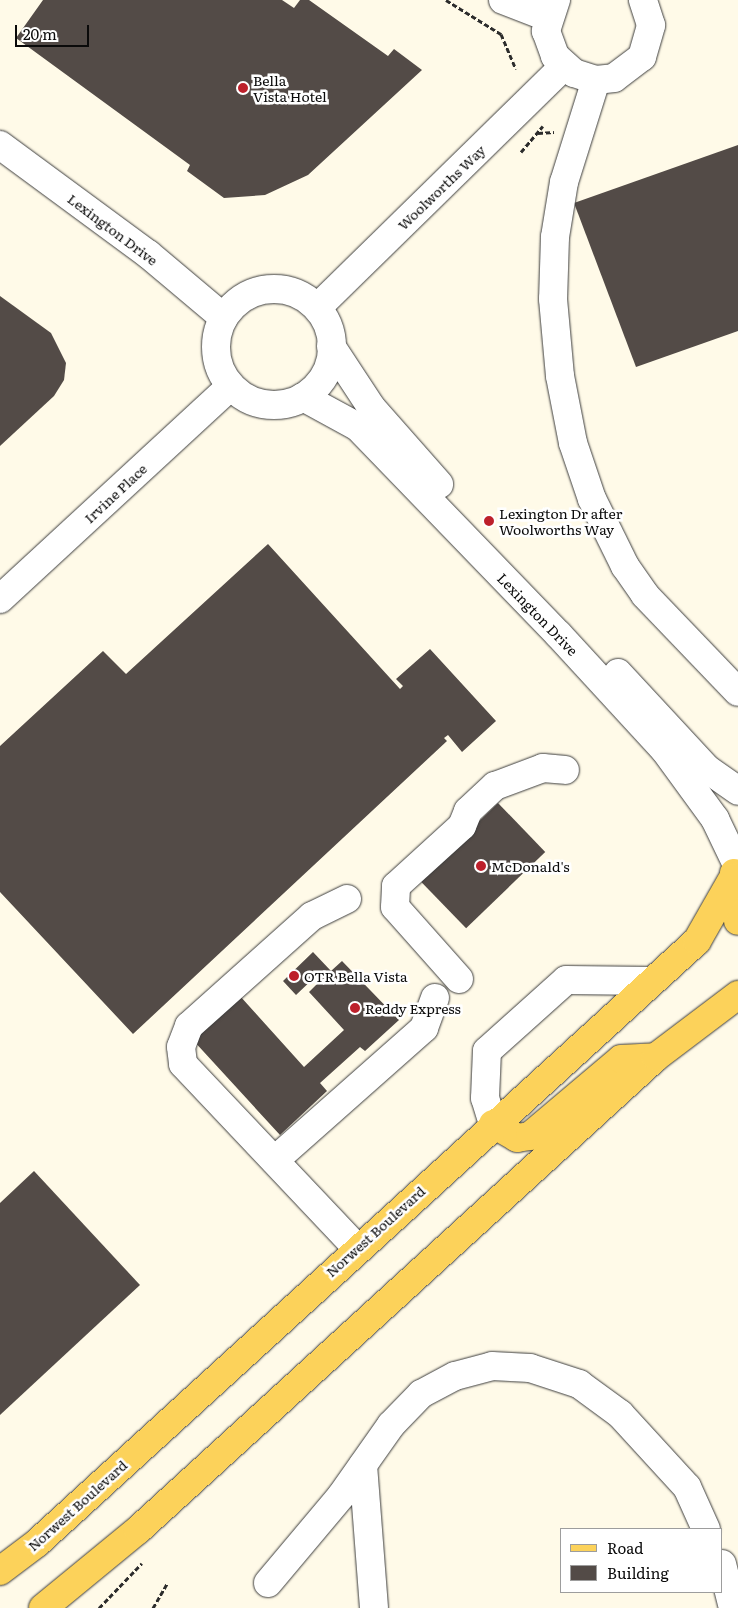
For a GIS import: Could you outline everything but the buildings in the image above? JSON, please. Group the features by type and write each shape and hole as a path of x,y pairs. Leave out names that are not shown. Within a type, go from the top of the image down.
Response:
{"main road":[{"path":"736,868 738,921"},
{"name":"Norwest Boulevard","path":"0,1571 36,1543 493,1124 697,941 736,868"},
{"path":"43,1608 168,1504 656,1057 738,995"},
{"path":"493,1124 517,1138 530,1136 621,1059 656,1057"}],"street":[{"path":"503,0 552,8 549,44 564,66 596,80 621,74 642,57 651,24 643,0"},
{"name":"Woolworths Way","path":"318,307 564,66"},
{"path":"596,80 564,182 555,237 554,318 573,443 592,499 625,566 645,596 738,692"},
{"name":"Lexington Drive","path":"0,145 148,254 224,318"},
{"path":"263,290 292,291 318,307 331,330 332,346 328,372 303,398 281,405 257,402 230,386 216,357 216,337 224,318 239,300 263,290"},
{"name":"Lexington Drive","path":"332,346 372,407 419,463 707,769 738,791"},
{"name":"Irvine Place","path":"0,599 230,386"},
{"name":"Lexington Drive","path":"303,398 358,427 559,635 664,749 715,819 736,868"},
{"path":"466,972 395,907 394,892 407,877 462,826 468,811 495,786 543,768 565,770"},
{"path":"347,899 312,916 183,1036 183,1064 357,1248"},
{"path":"493,1124 485,1098 487,1051 566,980 652,981"},
{"path":"275,1160 424,1028 435,998"},
{"path":"268,1583 363,1465 391,1424 421,1394 454,1376 492,1366 530,1368 579,1384 620,1414 688,1487 706,1528"},
{"path":"363,1465 374,1608"},
{"path":"723,1568 733,1608"}],"path":[{"path":"446,0 501,34 516,69"},
{"path":"521,152 549,119"},
{"path":"537,133 559,132"},
{"path":"153,1608 167,1584"}],"place":[{"name":"Bella Vista Hotel","path":"243,88"},
{"name":"Lexington Dr after Woolworths Way","path":"489,521"},
{"name":"McDonald's","path":"481,866"},
{"name":"OTR Bella Vista","path":"294,976"},
{"name":"Reddy Express","path":"355,1008"}]}
